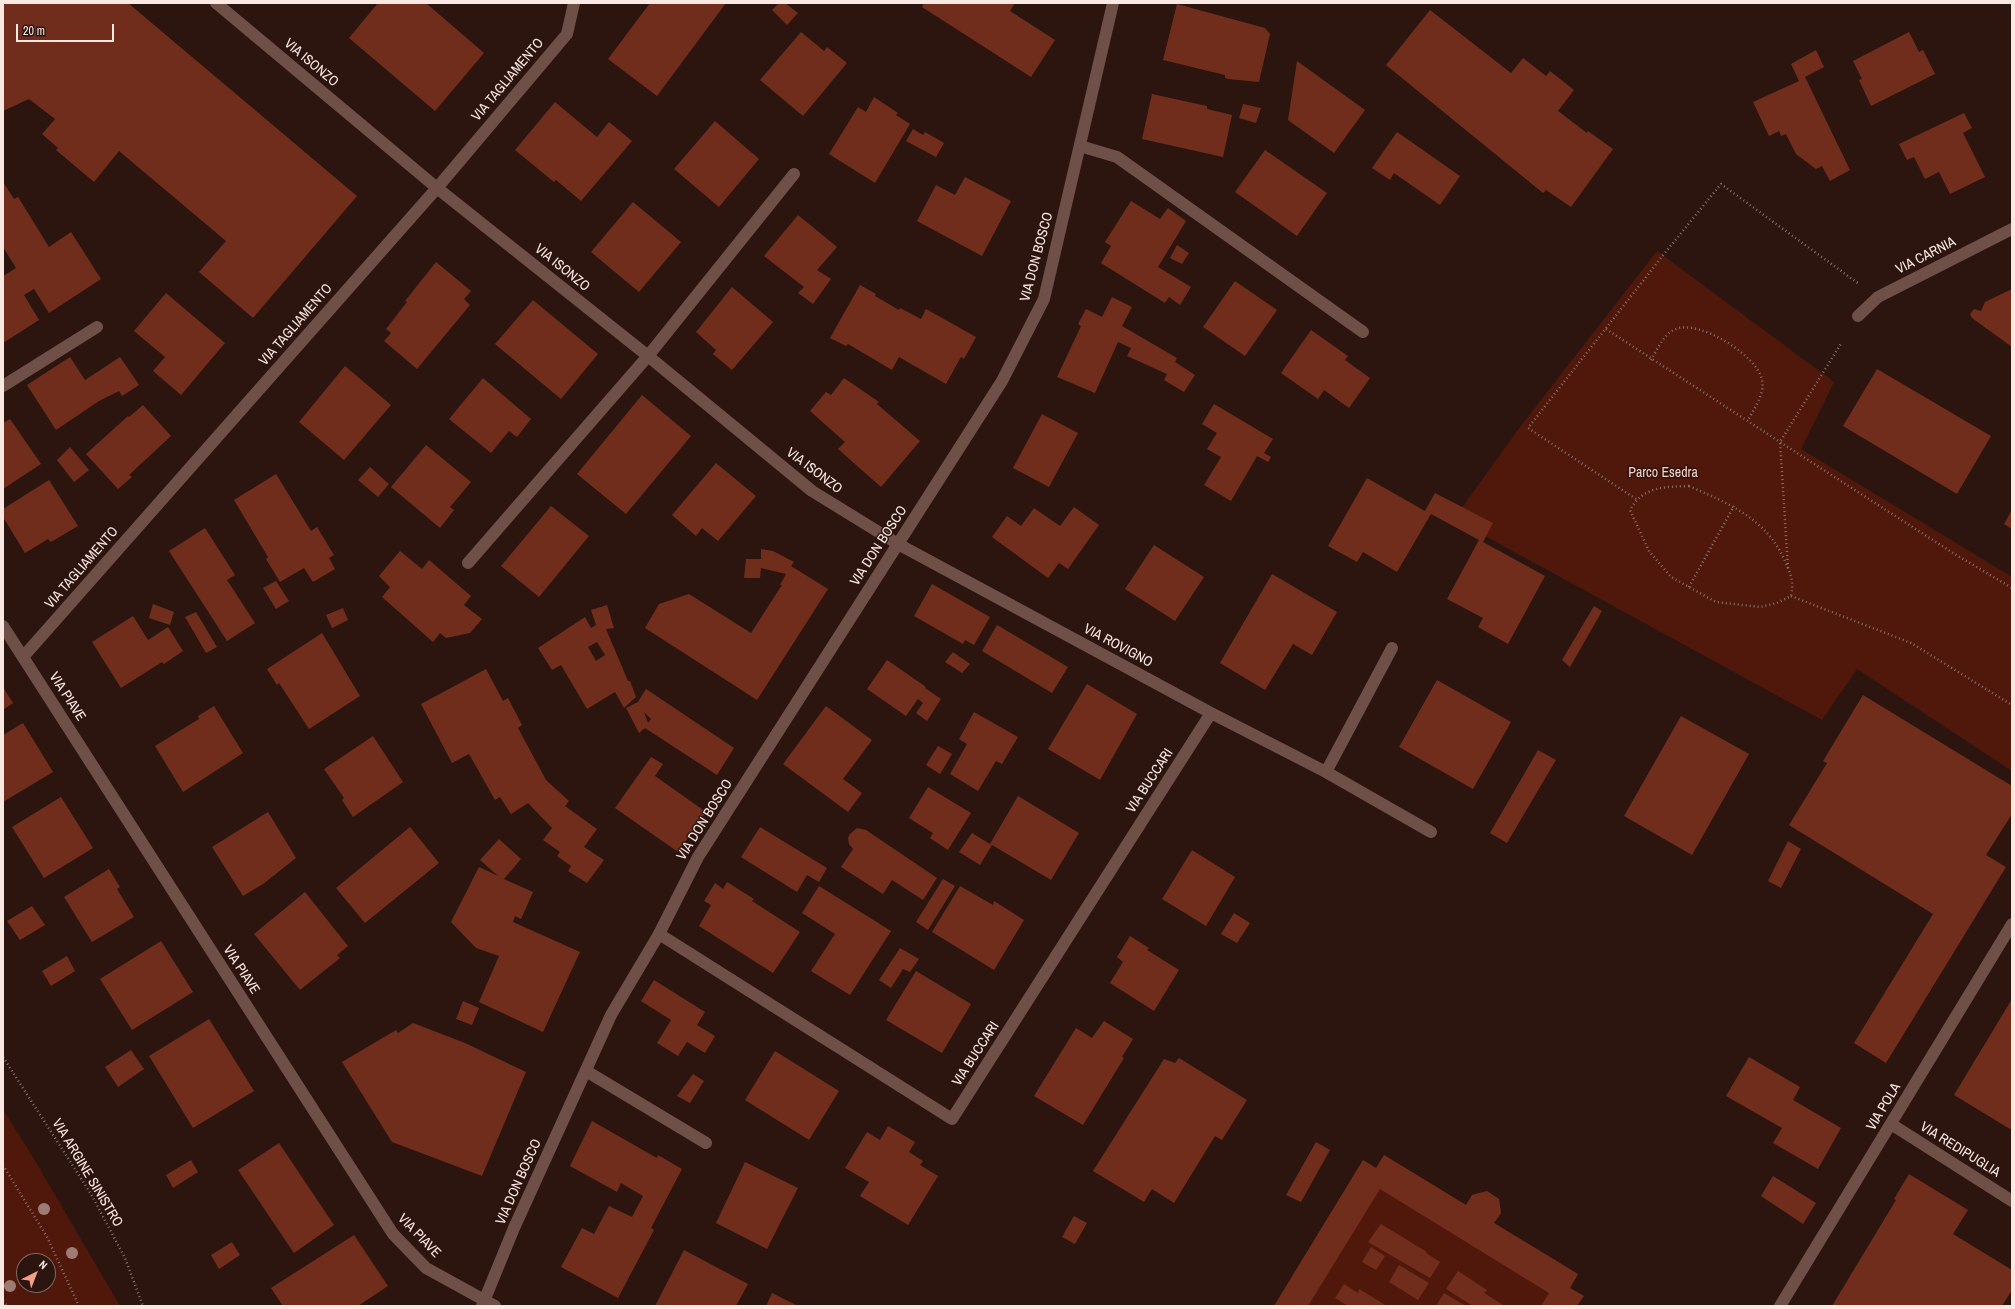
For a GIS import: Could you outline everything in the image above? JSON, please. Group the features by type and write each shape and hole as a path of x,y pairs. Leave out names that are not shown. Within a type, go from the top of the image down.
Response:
{"street":[{"name":"VIA ISONZO","path":"216,3 437,188 648,356 812,491 898,544"},
{"name":"VIA TAGLIAMENTO","path":"23,657 437,188 567,34 574,3"},
{"name":"VIA DON BOSCO","path":"487,1304 514,1228 611,1015 659,934 698,857 1002,381 1044,299 1113,3"},
{"path":"1080,146 1117,157 1363,332"},
{"path":"468,563 648,356 794,174"},
{"name":"VIA CARNIA","path":"1858,316 1878,297 2012,229"},
{"path":"3,386 97,327"},
{"name":"VIA ROVIGNO","path":"898,544 1211,713 1326,772 1431,832"},
{"name":"VIA PIAVE","path":"3,626 393,1234 426,1268 487,1304"},
{"path":"1326,772 1392,648"},
{"name":"VIA BUCCARI","path":"659,934 952,1119 1211,713"},
{"name":"VIA POLA","path":"1780,1306 2012,924"},
{"path":"586,1071 706,1143"},
{"name":"VIA REDIPUGLIA","path":"1891,1124 2012,1201"}],"path":[{"path":"1636,499 1528,428 1664,254 1721,184 1878,297"},
{"path":"1651,360 1669,332 1677,328 1689,327 1702,330 1739,350 1757,367 1763,381 1761,396 1748,420"},
{"path":"1606,329 1651,360 1748,420 1946,548 2012,588"},
{"path":"1789,571 1780,442 1842,342"},
{"path":"1791,596 1793,584 1789,571 1770,537 1752,518 1734,506 1689,486 1659,488 1636,499 1630,510 1649,551 1671,577 1716,602 1760,607 1777,603 1791,596 1911,643 2012,705"},
{"path":"1689,587 1734,506"},
{"name":"VIA ARGINE SINISTRO","path":"3,1057 91,1194 125,1258 143,1306"},
{"path":"3,1165 47,1237 79,1306"},
{"path":"3,1301 7,1306"}],"green space":[{"name":"Parco Esedra","path":"1657,251 1834,382 1801,449 2012,577 2012,771 1857,669 1822,720 1454,519 1520,427"},
{"path":"3,1110 31,1154 120,1306 3,1306"},
{"path":"1384,1155 1466,1205 1472,1195 1487,1191 1499,1199 1501,1213 1494,1223 1578,1274 1570,1288 1584,1296 1577,1306 1274,1306 1363,1160 1376,1168"}],"building":[{"path":"3,3 128,3 357,196 253,318 199,272 226,241 119,151 94,182 56,150 58,148 42,134 55,119 29,99 3,111"},
{"path":"378,3 426,3 484,53 435,111 349,38"},
{"path":"650,3 726,3 657,96 608,59"},
{"path":"779,3 785,3 798,13 787,25 772,10"},
{"path":"924,3 1015,3 1010,11 1055,40 1031,77 922,7"},
{"path":"1177,4 1265,28 1270,34 1259,82 1228,79 1225,78 1225,75 1163,60"},
{"path":"1430,10 1511,73 1523,58 1546,76 1550,71 1574,90 1558,111 1587,133 1588,131 1613,149 1571,207 1546,190 1543,193 1386,65"},
{"path":"801,32 824,51 827,47 847,63 803,116 760,80"},
{"path":"1909,32 1919,52 1923,50 1935,74 1871,106 1859,80 1862,79 1853,61"},
{"path":"1816,50 1824,67 1805,77 1850,170 1830,181 1822,166 1816,169 1796,154 1786,134 1781,136 1779,131 1769,136 1753,102 1799,81 1791,64"},
{"path":"1297,61 1365,110 1334,153 1288,120"},
{"path":"1152,94 1207,106 1207,109 1232,115 1223,157 1142,139"},
{"path":"874,97 898,113 896,115 910,124 875,183 829,154 858,107 866,112"},
{"path":"555,102 597,137 609,122 632,141 581,201 556,180 554,182 515,150"},
{"path":"1243,104 1261,108 1256,123 1239,118"},
{"path":"1964,113 1972,128 1963,133 1985,177 1950,194 1939,172 1925,179 1914,157 1907,160 1899,144"},
{"path":"715,121 759,159 719,207 674,169"},
{"path":"913,129 923,135 925,132 944,143 936,157 906,141"},
{"path":"1397,132 1460,176 1440,205 1394,173 1390,180 1372,168"},
{"path":"1265,150 1327,193 1297,236 1235,192"},
{"path":"965,177 1011,201 982,256 917,221 936,185 955,195"},
{"path":"3,182 14,199 18,197 49,247 71,232 101,279 49,313 34,289 24,295 39,320 3,343 3,276 16,268 3,247"},
{"path":"1131,201 1160,219 1168,208 1186,221 1158,267 1191,287 1180,305 1169,297 1165,303 1101,263 1111,246 1105,242"},
{"path":"633,202 681,242 639,292 591,252"},
{"path":"798,215 837,247 817,270 831,279 813,304 798,293 804,287 764,256"},
{"path":"1177,245 1189,253 1182,264 1170,258"},
{"path":"436,262 471,291 464,299 470,305 417,369 384,341 391,333 386,329 407,302 405,301"},
{"path":"1235,281 1277,310 1245,356 1203,327"},
{"path":"860,285 899,310 900,308 921,319 926,309 976,337 964,359 961,357 946,384 899,357 892,370 848,344 846,346 830,338"},
{"path":"732,287 773,322 732,370 713,354 716,350 696,332"},
{"path":"2012,289 2012,347 1972,318 1970,314 1974,309 1981,311 1985,302"},
{"path":"166,293 225,343 181,395 153,371 165,357 134,331"},
{"path":"1112,297 1132,307 1122,326 1177,358 1175,362 1195,375 1184,392 1164,380 1167,374 1127,356 1131,348 1118,342 1095,393 1057,377 1081,326 1078,324 1086,309 1102,317"},
{"path":"533,300 598,354 561,399 495,344"},
{"path":"1311,330 1348,356 1345,360 1370,378 1349,408 1324,390 1318,399 1281,373"},
{"path":"70,357 85,380 120,357 139,385 122,396 119,391 99,401 56,430 27,385"},
{"path":"345,366 391,405 344,460 299,422"},
{"path":"1877,369 1991,436 1957,494 1843,426"},
{"path":"483,378 531,419 517,437 509,431 491,453 449,419"},
{"path":"844,378 879,402 877,404 920,441 881,487 838,449 845,442 810,411 826,392 831,395"},
{"path":"642,395 691,436 626,514 577,474"},
{"path":"1214,404 1273,439 1264,453 1271,457 1268,462 1257,456 1231,501 1204,485 1221,457 1207,449 1217,433 1202,424"},
{"path":"143,405 171,436 129,475 132,477 118,489 86,454 128,416 129,417"},
{"path":"1042,414 1078,433 1049,487 1013,468"},
{"path":"10,419 41,464 3,489 3,423"},
{"path":"426,445 471,482 450,507 454,510 440,528 391,487"},
{"path":"70,447 89,470 74,482 57,460"},
{"path":"716,463 756,496 718,541 702,528 696,536 672,515"},
{"path":"370,467 389,484 378,497 358,480"},
{"path":"276,474 311,531 317,527 334,555 329,558 335,569 313,582 304,568 280,582 266,559 268,557 234,500"},
{"path":"1367,478 1425,511 1435,493 1493,523 1483,542 1545,576 1508,644 1478,627 1483,618 1447,599 1479,540 1431,514 1397,572 1363,552 1357,562 1328,546"},
{"path":"49,480 78,526 51,542 48,539 25,553 3,517 3,509"},
{"path":"551,506 589,536 539,597 501,566"},
{"path":"1074,507 1099,525 1068,569 1059,563 1048,578 992,537 1007,516 1021,526 1034,508 1060,526"},
{"path":"2012,510 2012,529 2004,524"},
{"path":"205,528 235,575 227,580 255,623 227,641 169,551"},
{"path":"1154,545 1204,577 1175,621 1125,589"},
{"path":"761,549 773,551 794,562 791,566 828,589 757,700 645,628 659,604 689,594 751,633 782,585 780,585 786,574 761,568 760,578 744,578 746,559 761,559"},
{"path":"400,551 422,569 429,560 471,596 464,605 482,619 470,633 446,638 440,633 433,642 382,597 390,587 379,576"},
{"path":"1272,574 1337,612 1312,655 1293,644 1265,690 1220,663"},
{"path":"276,581 289,601 276,609 263,588"},
{"path":"932,584 990,617 974,645 965,640 963,644 914,616"},
{"path":"153,604 174,612 170,625 149,618"},
{"path":"607,605 614,628 606,629 636,697 624,708 615,692 587,709 561,665 552,670 538,648 585,617 591,628 596,625 591,610","holes":["597,642 605,655 596,661 588,647"]},
{"path":"1594,606 1602,611 1570,667 1562,660"},
{"path":"343,608 348,620 332,628 326,615"},
{"path":"196,612 217,647 206,653 185,617"},
{"path":"133,616 148,640 168,627 183,651 164,664 162,662 121,688 92,642"},
{"path":"997,625 1068,667 1052,693 982,651"},
{"path":"322,633 360,696 309,729 279,683 277,685 267,669"},
{"path":"953,652 970,664 962,673 945,662"},
{"path":"887,660 941,699 927,721 916,713 923,703 918,699 906,716 867,689"},
{"path":"486,669 503,701 508,698 522,725 518,728 546,780 569,801 565,806 597,829 584,847 604,860 587,883 568,871 571,866 557,856 560,852 543,840 552,828 528,803 511,814 500,797 495,800 469,754 452,763 421,704"},
{"path":"1437,680 1511,722 1473,789 1399,747"},
{"path":"1087,684 1137,714 1100,780 1048,749"},
{"path":"3,687 13,703 3,710"},
{"path":"646,689 734,748 717,775 645,728 639,733 626,708 638,702","holes":["644,712 651,719 648,723"]},
{"path":"1863,695 2012,786 2012,814 1986,855 2006,867 1886,1063 1854,1043 1933,914 1789,825 1827,763 1823,761"},
{"path":"214,706 243,753 183,792 155,746 199,719 198,716"},
{"path":"826,706 872,740 843,779 862,793 848,812 783,764"},
{"path":"974,712 1018,737 1002,764 996,761 978,791 950,774 967,744 959,739"},
{"path":"1681,716 1749,754 1692,855 1624,816"},
{"path":"23,723 53,772 3,802 3,735"},
{"path":"373,736 403,782 353,817 342,800 344,798 324,769"},
{"path":"938,746 952,754 940,774 926,765"},
{"path":"1538,750 1556,760 1507,843 1490,833"},
{"path":"651,757 663,764 655,776 706,812 678,852 615,808"},
{"path":"928,787 971,813 948,850 930,838 933,833 909,818"},
{"path":"1018,796 1079,833 1051,880 992,845 980,865 959,852 972,833 990,844"},
{"path":"61,797 93,848 44,878 12,827"},
{"path":"268,812 296,858 263,884 243,896 212,847"},
{"path":"410,827 439,863 365,923 336,888"},
{"path":"760,827 827,868 819,882 807,875 797,892 741,857"},
{"path":"857,828 866,830 937,878 923,900 892,880 883,894 841,867 853,849 849,844 848,838"},
{"path":"499,839 521,859 504,879 533,892 521,919 515,916 513,922 580,952 543,1032 479,1002 499,956 476,948 451,922 479,867 498,876 480,860"},
{"path":"1788,841 1801,849 1781,888 1768,881"},
{"path":"1192,850 1235,877 1206,926 1162,899"},
{"path":"109,869 120,887 117,889 134,917 92,942 64,897"},
{"path":"943,879 955,886 928,930 916,922"},
{"path":"727,882 754,899 752,901 800,932 773,973 699,926 711,905 704,901 715,883 723,889"},
{"path":"819,886 891,931 850,995 811,971 835,934 802,913"},
{"path":"960,886 993,905 994,901 1024,920 994,970 932,932"},
{"path":"305,892 348,946 337,955 340,958 300,990 254,934"},
{"path":"32,906 45,925 20,940 7,921"},
{"path":"1234,913 1250,923 1237,943 1221,934"},
{"path":"1130,936 1149,948 1147,950 1179,970 1154,1011 1110,983 1123,962 1117,957"},
{"path":"161,941 193,992 132,1030 100,979"},
{"path":"900,948 919,959 910,972 903,969 891,988 879,980"},
{"path":"67,956 75,971 51,986 42,971"},
{"path":"916,971 971,1004 942,1053 886,1020"},
{"path":"654,980 705,1012 697,1025 715,1036 705,1053 687,1042 678,1056 657,1043 671,1020 641,1001"},
{"path":"2012,999 2012,1126 2010,1129 1954,1095"},
{"path":"463,1001 479,1008 472,1025 456,1019"},
{"path":"209,1019 254,1091 193,1128 149,1056"},
{"path":"1104,1021 1133,1039 1122,1057 1124,1058 1083,1125 1034,1096 1076,1028 1092,1038"},
{"path":"413,1023 465,1043 526,1072 482,1176 392,1142 342,1062 396,1030 398,1033"},
{"path":"131,1050 144,1069 118,1087 105,1067"},
{"path":"775,1051 839,1091 809,1140 745,1100"},
{"path":"1749,1057 1800,1087 1793,1100 1841,1128 1818,1169 1773,1143 1782,1128 1726,1096"},
{"path":"1179,1058 1247,1100 1222,1140 1215,1136 1174,1203 1152,1189 1144,1202 1093,1171 1164,1059 1175,1063"},
{"path":"693,1074 704,1081 690,1103 677,1096"},
{"path":"592,1121 657,1158 658,1155 682,1169 651,1228 654,1230 618,1298 561,1267 582,1228 594,1234 609,1206 632,1217 643,1196 621,1183 617,1192 570,1166"},
{"path":"888,1126 915,1142 909,1152 923,1161 920,1165 938,1176 908,1225 860,1196 869,1182 845,1168 867,1132 880,1140"},
{"path":"1316,1142 1330,1150 1301,1202 1286,1195"},
{"path":"279,1143 334,1225 294,1253 238,1170"},
{"path":"1384,1155 1466,1205 1472,1195 1487,1191 1499,1199 1501,1213 1494,1223 1578,1274 1570,1288 1584,1296 1577,1306 1541,1306 1549,1293 1380,1189 1308,1306 1274,1306 1363,1160 1376,1168"},
{"path":"191,1160 198,1172 173,1188 166,1175"},
{"path":"745,1162 798,1188 767,1249 716,1223"},
{"path":"1909,1174 1968,1210 1953,1234 2012,1270 2012,1290 2002,1306 1832,1306 1896,1200 1894,1199"},
{"path":"1773,1176 1816,1203 1803,1224 1761,1196"},
{"path":"1074,1216 1087,1223 1075,1244 1062,1237"},
{"path":"1381,1224 1427,1252 1426,1253 1440,1262 1430,1278 1368,1242"},
{"path":"354,1235 388,1286 358,1306 283,1306 271,1288"},
{"path":"232,1242 240,1255 219,1269 211,1255"},
{"path":"1371,1247 1385,1256 1376,1270 1362,1262"},
{"path":"684,1250 748,1284 736,1306 655,1306"},
{"path":"1399,1265 1429,1283 1418,1300 1389,1282"},
{"path":"1458,1271 1487,1290 1484,1293 1505,1306 1473,1306 1446,1289"},
{"path":"1344,1284 1358,1293 1359,1289 1387,1306 1348,1306 1335,1298"},
{"path":"772,1293 798,1306 766,1306"},
{"path":"1444,1293 1466,1306 1436,1306"}]}
